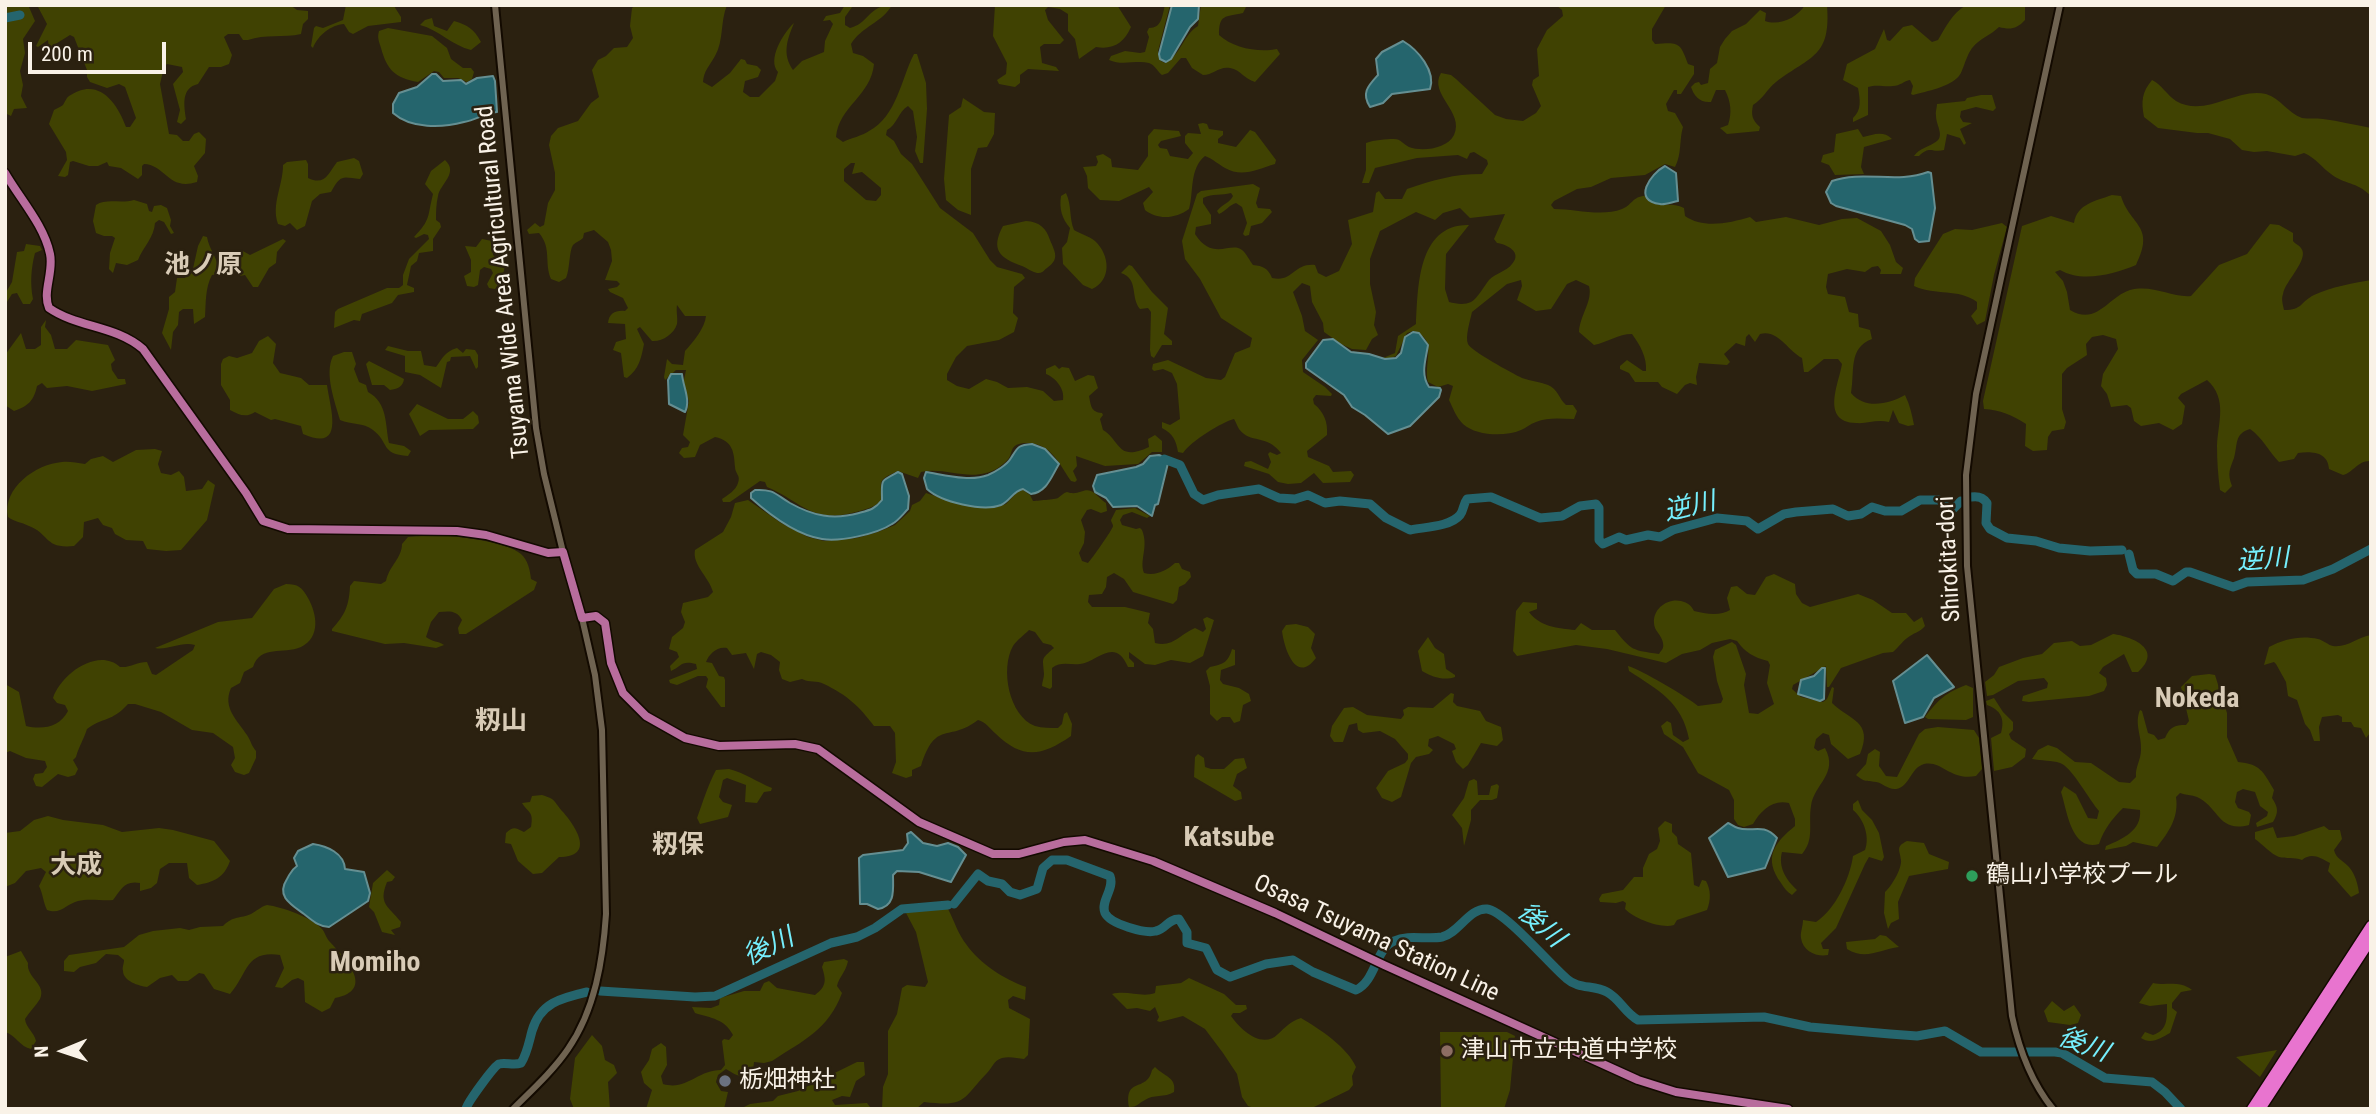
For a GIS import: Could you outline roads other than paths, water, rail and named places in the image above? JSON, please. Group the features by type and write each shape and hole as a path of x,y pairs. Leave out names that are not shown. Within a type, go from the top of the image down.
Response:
{"highway":[{"path":"2252,1109 2371,926"},
{"path":"2260,1109 2371,939"}],"main road":[{"path":"5,173 42,231 50,253 51,276 46,300 49,308 80,323 126,337 143,349 263,521 294,530 472,532 548,553 563,552 582,618"},
{"name":"Osasa Tsuyama Station Line","path":"582,618 596,615 605,622 613,673 630,701 646,716 685,738 719,747 807,745 828,755 919,822 976,849 1011,855 1064,842 1092,841 1206,882 1638,1080 1676,1093 1788,1109"}],"street":[{"name":"Tsuyama Wide Area Agricultural Road","path":"495,5 536,428 563,552"},
{"name":"Shirokita-dori","path":"2053,1109 2032,1076 2021,1050 2010,1002 1965,534 1966,475 1976,394 2060,5"},
{"path":"513,1109 563,1056 578,1032 596,985 605,938 601,730 595,675 582,618"}],"water":[{"path":"1172,5 1199,5 1198,19 1190,27 1171,59 1166,62 1160,59 1159,54"},
{"path":"1403,41 1428,68 1430,89 1392,94 1383,103 1370,107 1366,94 1378,75 1376,59 1382,52"},
{"path":"432,74 436,74 443,81 461,80 466,84 477,78 493,76 497,112 468,121 437,126 409,122 393,113 393,104 399,93 417,87"},
{"path":"1665,166 1676,173 1678,201 1660,204 1652,202 1645,193 1649,181"},
{"path":"1931,173 1935,208 1929,241 1919,242 1912,229 1905,225 1836,206 1831,203 1826,192 1832,181 1844,178 1904,177"},
{"path":"1413,332 1419,333 1428,345 1424,366 1426,382 1429,387 1441,390 1439,397 1410,426 1388,434 1352,407 1344,395 1306,368 1306,363 1323,340 1333,339 1351,352 1385,359 1396,358 1401,353 1405,337"},
{"path":"671,374 682,374 687,398 685,412 669,404 668,380"},
{"path":"1032,444 1045,449 1059,464 1048,483 1036,493 1031,494 1023,489 1001,505 984,507 952,502 927,489 924,478 926,472 957,477 981,477 1004,466 1019,447"},
{"path":"1159,455 1169,459 1158,504 1155,505 1152,516 1137,506 1113,507 1106,498 1095,492 1093,486 1097,475 1136,467 1150,456"},
{"path":"898,472 902,474 909,496 908,509 885,528 848,538 830,540 812,537 793,529 751,498 751,493 755,490 766,490 815,514 850,515 877,505 882,500 883,482"},
{"path":"1927,655 1954,687 1934,698 1923,717 1905,723 1893,681"},
{"path":"1825,668 1824,699 1820,701 1798,694 1801,680 1814,676"},
{"path":"1728,823 1737,828 1767,830 1777,838 1765,868 1728,877 1709,838"},
{"path":"911,832 923,843 937,846 948,843 958,847 966,855 951,882 919,872 897,871 893,875 893,891 888,904 878,909 860,904 859,858 863,855 903,850 908,843 907,834"},
{"path":"313,844 334,851 342,859 345,869 364,872 370,893 368,901 329,927 313,921 290,903 283,890 291,871 297,866 294,858 298,851"}],"waterway":[{"path":"5,18 20,15"},
{"name":"逆川","path":"1164,459 1180,465 1194,494 1203,500 1259,489 1279,498 1295,499 1308,495 1325,503 1340,501 1370,504 1386,518 1410,530 1456,519 1467,499 1491,497 1540,518 1562,516 1580,506 1596,504 1599,508 1599,540 1603,544 1619,537 1626,540 1648,535 1660,537 1673,530 1717,518 1747,521 1758,529 1784,514 1796,512 1833,509 1848,516 1861,514 1872,507 1885,511 1901,511 1920,500 1939,500 1953,509 1961,501"},
{"name":"逆川","path":"1971,497 1980,497 1987,503 1986,523 1990,529 2007,538 2036,541 2059,548 2122,550"},
{"name":"逆川","path":"2129,554 2133,570 2137,574 2156,574 2173,581 2190,572 2233,587 2247,582 2303,580 2333,569 2371,549"},
{"name":"後川","path":"954,904 978,874 1020,895 1037,889 1043,868 1052,860 1067,860 1110,876 1111,886 1104,904 1108,917 1128,927 1151,932 1179,919 1187,932 1187,943 1206,948 1217,970 1230,977 1266,964 1293,960 1313,972 1356,990 1368,980 1383,951 1394,941 1448,935 1469,916 1487,909 1505,919 1571,982 1607,992 1638,1020 1764,1017 1810,1027 1890,1034 1917,1036 1945,1031 1981,1052 2062,1053 2105,1078 2152,1082 2181,1109"},
{"name":"後川","path":"600,991 715,996 831,943 857,937 902,909 948,905"},
{"name":"後川","path":"466,1109 496,1066 521,1063 536,1022 546,1008 560,1000 587,992"}],"place":[{"name":"鶴山小学校プール","path":"1972,876"},
{"name":"津山市立中道中学校","path":"1447,1051"},
{"name":"栃畑神社","path":"725,1081"}],"district":[{"name":"池ノ原","path":"203,266"},
{"name":"Nokeda","path":"2197,700"},
{"name":"籾山","path":"501,722"},
{"name":"Katsube","path":"1229,839"},
{"name":"籾保","path":"678,846"},
{"name":"大成","path":"76,866"},
{"name":"Momiho","path":"375,964"}]}
